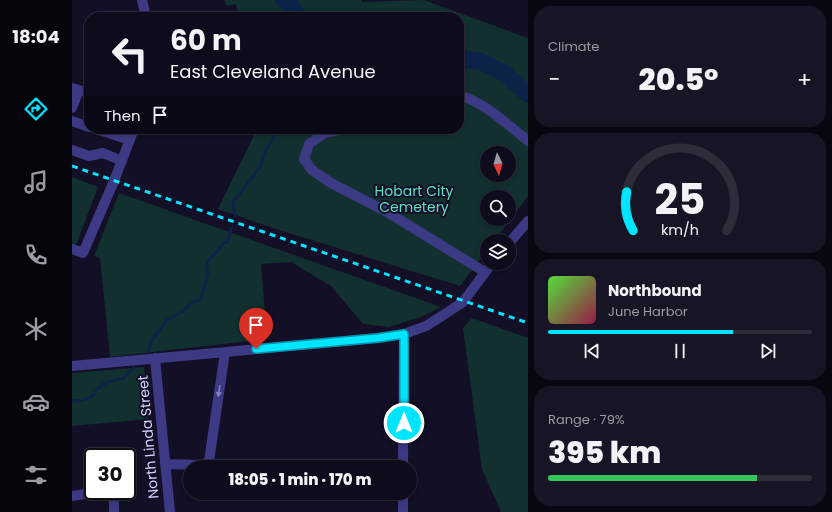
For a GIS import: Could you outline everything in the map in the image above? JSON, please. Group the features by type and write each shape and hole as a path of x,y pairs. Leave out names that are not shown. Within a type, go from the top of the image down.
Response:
{"street":[{"path":"142,0 145,12"},
{"path":"72,108 75,89"},
{"path":"464,97 471,99 501,119 528,141"},
{"path":"72,121 84,125"},
{"path":"111,134 130,140"},
{"path":"72,249 84,253 132,134"},
{"path":"72,366 378,338 404,334 426,326 463,302 485,272 387,212 332,183 312,170 304,159 309,144 324,134"},
{"path":"72,150 89,156 103,153 122,161"},
{"path":"516,235 528,220"},
{"path":"403,460 404,334"},
{"path":"165,464 203,465 209,461 225,352"},
{"name":"North Linda Street","path":"155,358 170,512"},
{"path":"72,496 105,492 111,494 113,498 114,512"},
{"path":"403,500 403,512"}],"green space":[{"name":"Hobart City Cemetery","path":"224,0 361,0 362,2 424,0 457,12 238,12 236,4 227,6"},
{"name":"Hobart City Cemetery","path":"464,15 528,38 528,196 516,212 516,190 480,190 480,226 505,226 499,234 480,234 480,259 460,286 276,229 218,209 255,134 464,134"},
{"path":"72,177 98,187 76,245 72,244"},
{"path":"119,193 441,307 421,317 389,327 363,324 331,286 291,262 261,264 267,339 110,357 100,258 94,256"},
{"path":"472,318 528,338 528,512 501,512 482,469 463,328"},
{"path":"144,367 149,419 72,426 72,373"}],"waterway":[{"path":"284,0 295,12"},
{"path":"464,59 480,61 504,73 528,94"},
{"path":"235,216 233,202 260,167 265,152 273,139 274,134"},
{"path":"148,352 152,340 168,319 182,312 193,302 201,299 208,273 206,268 207,264 223,243 227,242 231,228"},
{"path":"72,401 91,397 107,382 123,379 134,367"}],"railway":[{"path":"72,166 528,323"}],"route":[{"path":"256,349 378,338 404,334 404,423"}]}
